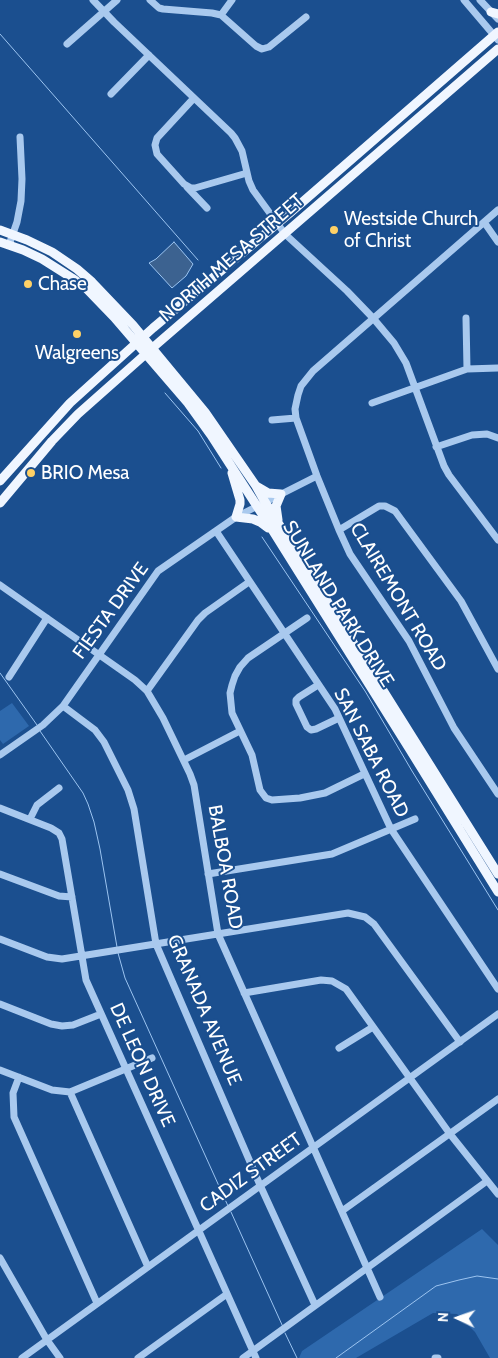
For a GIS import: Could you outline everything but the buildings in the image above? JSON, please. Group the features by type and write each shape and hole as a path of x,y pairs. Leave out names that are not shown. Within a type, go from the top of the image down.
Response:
{"main road":[{"name":"NORTH MESA STREET","path":"0,481 70,403 140,340 497,36"},
{"name":"NORTH MESA STREET","path":"0,503 52,441 78,414 498,49"},
{"path":"0,230 46,249 77,269 103,291 140,340"},
{"path":"4,243 42,259 72,278 101,302 140,340"},
{"name":"SUNLAND PARK DRIVE","path":"140,340 201,414 256,486 261,504"},
{"path":"70,403 78,414"},
{"name":"SUNLAND PARK DRIVE","path":"201,414 228,461 261,504 498,874"},
{"path":"228,461 240,500 236,517 253,519 276,528 276,506 281,494 268,493 256,486"},
{"path":"0,487 7,494"},
{"name":"SUNLAND PARK DRIVE","path":"276,528 498,892"}],"street":[{"path":"93,0 236,138 242,151 253,190 285,234 346,290 373,318 400,351 444,466 498,540"},
{"path":"67,44 117,0"},
{"path":"150,0 163,9 212,12 221,15 256,46 262,49 269,47 306,16"},
{"path":"221,15 232,0"},
{"path":"464,0 497,36"},
{"path":"480,0 495,13 498,19"},
{"path":"111,94 148,55"},
{"path":"194,98 157,138 155,150 207,208"},
{"path":"4,243 13,234 18,222 22,193 20,137"},
{"path":"187,187 194,188 247,173"},
{"name":"CLAIREMONT ROAD","path":"498,210 313,370 301,386 296,402 296,418 317,476 350,554 409,641 454,728 498,794"},
{"path":"484,222 498,242"},
{"path":"72,278 77,269"},
{"path":"466,318 467,369"},
{"path":"372,403 467,369 498,368"},
{"path":"272,420 296,418"},
{"path":"436,447 472,435 487,434 498,438"},
{"name":"FIESTA DRIVE","path":"0,755 33,733 52,718 63,706 158,571 236,517 317,476"},
{"path":"339,530 379,506 385,506 395,511 461,601 498,669"},
{"name":"SAN SABA ROAD","path":"216,531 335,709 391,829 498,989"},
{"path":"147,691 198,620 205,613 250,582"},
{"name":"BALBOA ROAD","path":"0,585 135,680 147,691 163,718 194,784 218,934 380,1297"},
{"path":"8,677 47,618"},
{"path":"307,618 248,658 235,676 230,693 232,713 252,755 260,790 266,798 272,800 300,798 324,793 364,774"},
{"path":"318,685 296,700 296,704 307,727 311,730 316,730 339,718"},
{"name":"GRANADA AVENUE","path":"63,706 95,730 104,742 128,790 134,809 156,944 260,1185 315,1305"},
{"path":"184,760 240,731"},
{"path":"30,819 37,805 59,788"},
{"name":"DE LEON DRIVE","path":"0,808 52,828 62,839 86,980 254,1355"},
{"path":"208,874 332,854 415,819"},
{"path":"0,874 60,896 72,897"},
{"path":"0,939 47,957 62,959 348,913 365,916 374,924 460,1042"},
{"path":"244,993 321,980 332,981 346,989 450,1134 498,1194"},
{"path":"0,1004 50,1024 62,1026 73,1025 100,1014"},
{"name":"CADIZ STREET","path":"22,1358 498,1014"},
{"path":"339,1048 373,1027"},
{"path":"0,1070 52,1090 70,1092 152,1058"},
{"path":"19,1077 13,1093 14,1117 97,1303"},
{"path":"70,1092 148,1267"},
{"path":"342,1211 498,1099"},
{"path":"243,1358 254,1355 280,1331 486,1181"},
{"path":"0,1258 47,1340 60,1358"},
{"path":"138,1358 227,1294"}],"shaded area":[{"path":"174,242 193,264 186,276 172,288 149,263"},
{"path":"12,703 29,726 3,744 0,740 0,711"},
{"path":"482,1229 498,1245 498,1358 490,1358 475,1332 457,1314 433,1313 356,1358 299,1358 302,1351"}],"waterway":[{"path":"0,34 198,260"},
{"path":"165,393 198,431 221,468"},
{"path":"262,537 365,691 498,910"},
{"path":"0,673 37,725"},
{"path":"40,731 83,793 88,804 100,849 117,947"},
{"path":"118,953 125,978 228,1206"},
{"path":"231,1212 283,1327"},
{"path":"336,1358 436,1286 477,1276 498,1279"},
{"path":"285,1333 297,1358"}],"place":[{"name":"Westside Church of Christ","path":"334,230"},
{"name":"Chase","path":"28,284"},
{"name":"Walgreens","path":"77,334"},
{"name":"BRIO Mesa","path":"31,473"}]}
